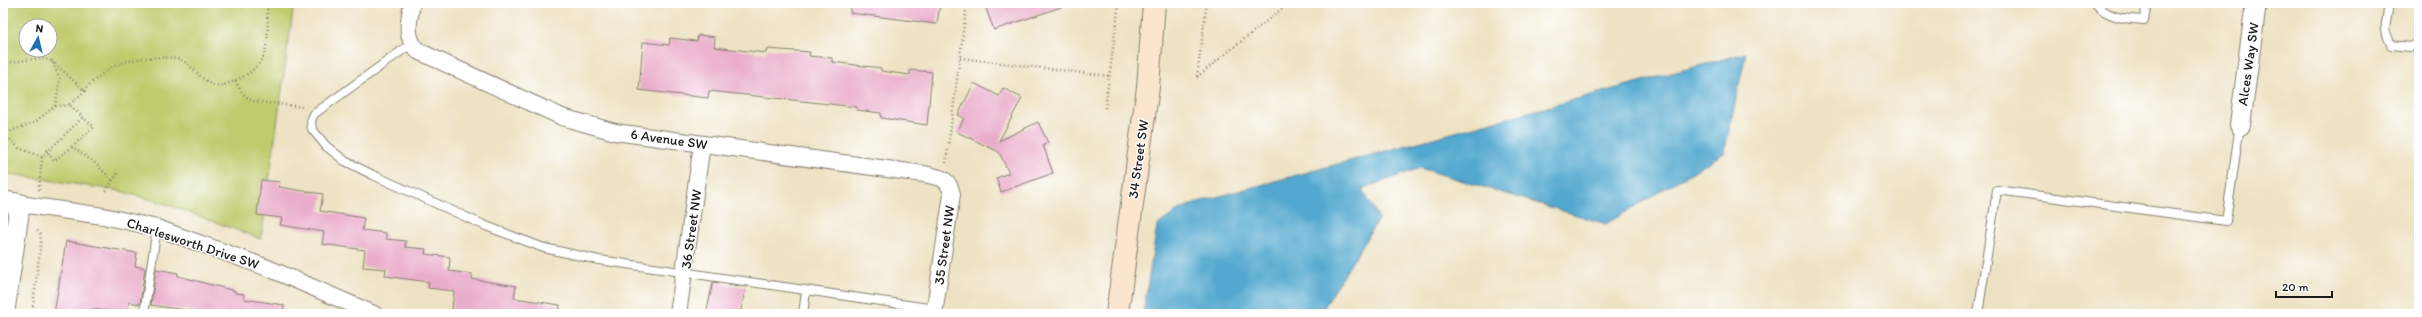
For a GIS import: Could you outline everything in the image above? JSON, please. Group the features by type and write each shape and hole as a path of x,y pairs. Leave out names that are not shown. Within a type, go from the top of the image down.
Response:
{"main road":[{"name":"34 Street SW","path":"1117,314 1146,102 1154,3"}],"street":[{"path":"411,44 408,30 412,3"},
{"name":"Alces Way SW","path":"2240,126 2256,3"},
{"name":"6 Avenue SW","path":"411,44 424,54 577,122 615,132 924,174 944,179"},
{"name":"36 Street NW","path":"678,314 702,144"},
{"name":"35 Street NW","path":"935,311 952,194 950,184 944,179"},
{"path":"4,314 11,202"},
{"name":"Charlesworth Drive SW","path":"11,202 103,216 157,228 281,273 374,314"}],"lane":[{"path":"2095,3 2103,12 2118,18 2144,20 2147,3"},
{"path":"2389,3 2386,30 2391,45 2410,47 2419,42"},
{"path":"411,44 314,114 311,121 312,129 326,146 345,162 486,226 544,248 599,260 935,311"},
{"path":"1978,314 1997,190 2226,221 2240,126"},
{"path":"144,314 157,228"},
{"path":"803,314 806,291"}],"path":[{"path":"42,157 18,148 4,134 35,122 55,106 69,105 85,91 83,90 110,68 120,63 168,58 180,59 209,83 216,86 222,86 235,81 254,70 264,54 268,37 266,3"},
{"path":"944,179 967,3"},
{"path":"1105,108 1119,3"},
{"path":"1207,3 1197,76 1289,3"},
{"path":"3,63 42,58 52,61 83,90"},
{"path":"960,58 1109,76"},
{"path":"52,61 60,79 55,106"},
{"path":"235,81 242,94 252,101 300,107 310,106"},
{"path":"46,150 54,161 94,127 69,105"},
{"path":"38,195 42,157 46,150 82,118"},
{"path":"72,147 94,162 112,180"},
{"path":"106,191 118,173"},
{"path":"32,314 40,255 40,234"}],"green space":[{"path":"3,3 294,3 261,239 166,204 120,191 3,173"}],"water":[{"path":"1746,53 1724,153 1606,224 1420,168 1362,189 1379,218 1320,314 1143,314 1157,226 1178,210 1198,202"}],"building":[{"path":"850,3 940,3 937,24 850,13"},
{"path":"984,3 1063,3 1064,6 994,30"},
{"path":"698,35 715,37 714,47 766,53 767,49 810,52 809,56 832,58 832,62 881,68 881,71 910,75 910,70 932,72 927,125 881,118 881,113 857,110 857,107 709,91 708,98 639,90 643,42 669,45 670,38 697,41"},
{"path":"974,83 999,96 1003,88 1022,98 999,141 1038,122 1048,143 1043,145 1053,173 1001,192 996,178 1009,173 999,152 957,132 964,118 958,115"},
{"path":"261,180 280,182 279,187 323,194 320,211 364,218 362,230 386,233 386,239 406,241 405,247 426,249 425,254 450,257 449,271 472,274 472,279 516,286 514,298 560,305 559,314 475,314 452,309 454,291 428,288 429,282 385,276 386,269 363,267 365,250 322,244 324,232 280,225 282,218 257,215"},
{"path":"66,241 137,253 135,266 145,268 140,304 129,302 127,314 92,309 91,314 54,314"},
{"path":"156,269 178,273 178,276 235,291 235,293 244,294 244,299 284,305 283,314 197,314 198,312 151,305"},
{"path":"713,282 746,287 740,314 706,314"}]}
